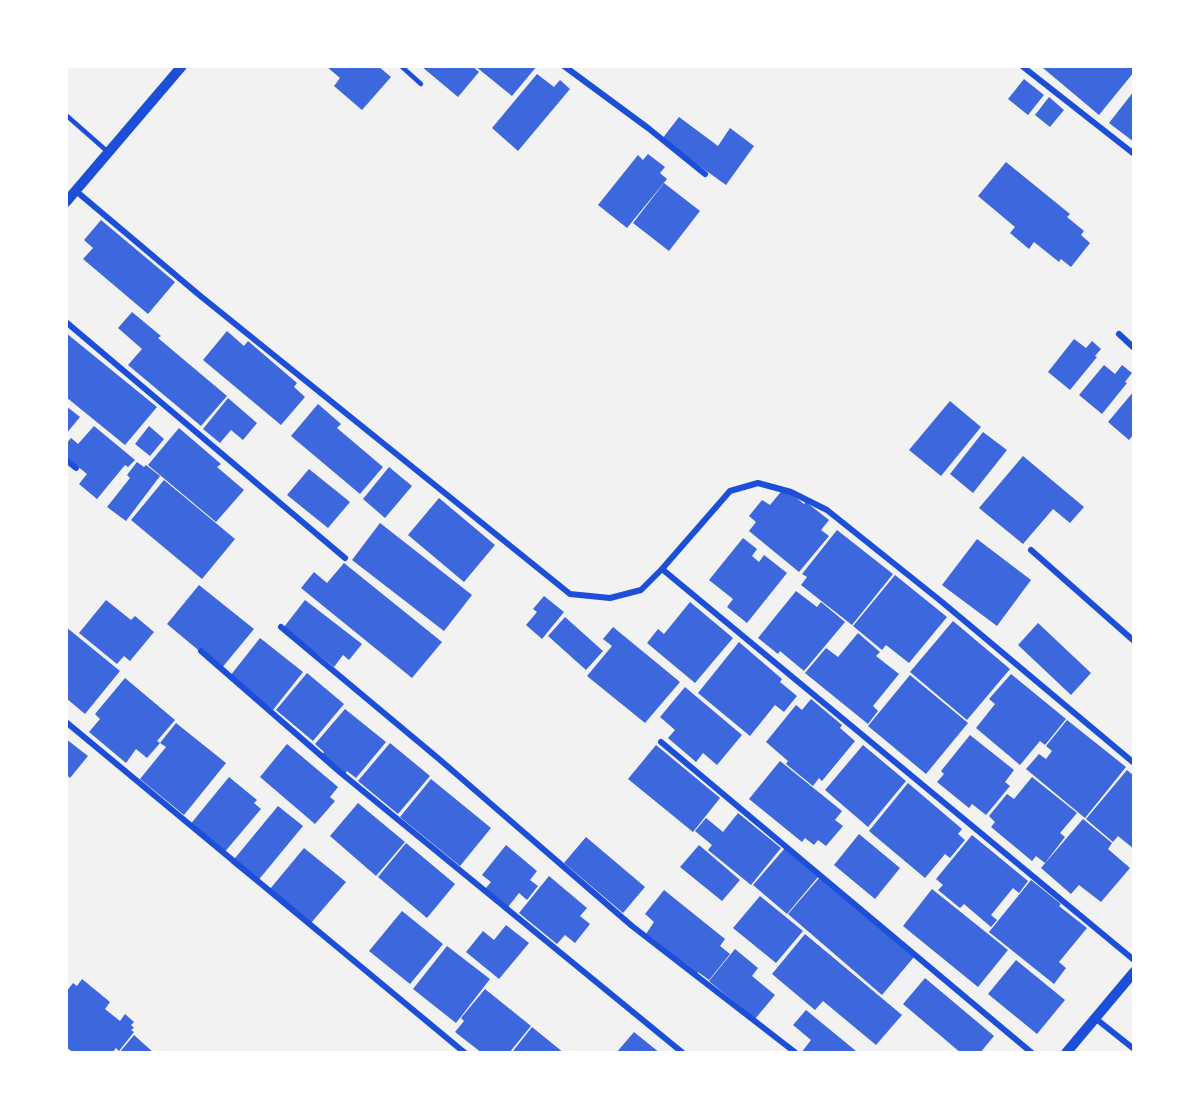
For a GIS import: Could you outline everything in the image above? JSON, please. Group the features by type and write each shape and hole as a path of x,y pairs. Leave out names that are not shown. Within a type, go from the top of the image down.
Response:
{"street":[{"path":"66,202 182,66"},
{"path":"564,66 648,128 705,174"},
{"path":"1022,66 1134,154"},
{"path":"76,191 198,294 570,594 610,598 641,590 730,491 758,483 791,492 827,510 1134,762"},
{"path":"66,322 345,558"},
{"path":"1119,334 1134,348"},
{"path":"66,460 76,468"},
{"path":"1030,550 1134,641"},
{"path":"662,569 1134,960"},
{"path":"281,627 632,926 796,1053"},
{"path":"201,651 350,781 683,1053"},
{"path":"66,722 465,1053"},
{"path":"661,742 1032,1053"},
{"path":"1066,1053 1134,972"},
{"path":"1095,1018 1134,1049"}],"lane":[{"path":"401,66 421,84"},
{"path":"66,116 108,152"}],"building":[{"path":"326,66 378,66 391,77 362,110 334,86 340,78"},
{"path":"421,66 472,66 479,72 458,97"},
{"path":"475,66 537,66 512,96"},
{"path":"1044,66 1132,66 1134,72 1099,115 1043,68"},
{"path":"537,74 554,87 560,80 570,89 518,151 492,128"},
{"path":"1024,79 1044,95 1028,115 1008,99"},
{"path":"1134,91 1134,142 1109,123"},
{"path":"1049,97 1064,110 1050,127 1035,115"},
{"path":"679,117 718,146 730,128 754,146 726,185 662,139"},
{"path":"648,154 665,167 660,173 667,179 627,228 598,205 638,155 643,160"},
{"path":"1006,162 1070,214 1067,217 1084,231 1081,235 1090,243 1071,267 1061,259 1059,262 1034,242 1029,249 1010,233 1015,227 978,196"},
{"path":"664,183 700,211 669,251 633,223"},
{"path":"101,220 175,282 148,314 83,259 93,248 84,240"},
{"path":"132,312 161,336 158,338 227,396 201,426 128,365 142,349 118,328"},
{"path":"227,331 244,346 248,341 297,383 294,387 305,397 281,425 203,360"},
{"path":"66,333 157,407 125,445 66,397"},
{"path":"1074,339 1086,348 1092,341 1101,349 1070,390 1048,372"},
{"path":"1104,365 1115,374 1122,365 1132,373 1125,382 1127,383 1102,414 1079,395"},
{"path":"1134,391 1134,434 1129,440 1108,422"},
{"path":"228,398 257,423 243,440 231,430 220,443 203,429"},
{"path":"950,401 981,427 941,476 909,450"},
{"path":"318,404 341,424 337,428 383,467 360,494 291,436"},
{"path":"66,406 80,417 66,434"},
{"path":"94,426 135,460 128,467 125,465 97,499 79,484 87,474 66,457 66,444 71,438 78,444"},
{"path":"149,426 164,439 150,456 135,444"},
{"path":"179,428 221,464 217,467 244,490 216,522 148,465"},
{"path":"983,432 1007,450 973,493 950,474"},
{"path":"1023,456 1084,507 1070,523 1053,509 1023,544 979,508"},
{"path":"137,462 144,467 146,465 160,476 126,521 107,507 130,478 127,475"},
{"path":"389,467 412,486 385,518 363,499"},
{"path":"309,469 350,502 328,528 287,495"},
{"path":"164,480 235,539 202,579 131,520"},
{"path":"784,488 829,520 821,530 829,536 799,572 749,531 756,522 749,516 762,500 770,505"},
{"path":"439,498 495,545 464,582 408,535"},
{"path":"380,523 472,595 444,631 352,560"},
{"path":"837,530 893,574 852,625 801,585 807,577 802,574"},
{"path":"743,538 757,549 752,556 759,562 764,555 787,573 747,623 727,607 733,599 709,580"},
{"path":"977,539 1031,580 997,626 942,585"},
{"path":"344,563 442,642 412,678 301,588 314,572 327,583"},
{"path":"895,575 947,617 909,663 886,645 882,650 853,626"},
{"path":"199,585 254,629 221,669 167,624"},
{"path":"796,591 817,607 821,602 845,622 804,671 780,651 778,654 758,638"},
{"path":"544,596 564,612 542,639 526,625 537,612 533,609"},
{"path":"106,600 131,620 135,616 154,632 130,661 124,656 117,664 79,633"},
{"path":"305,600 362,644 349,660 343,655 334,667 284,627"},
{"path":"690,602 733,638 695,683 647,643 658,629 664,634"},
{"path":"565,617 603,651 586,670 548,636"},
{"path":"953,621 1010,669 967,720 910,672"},
{"path":"1038,623 1091,673 1071,695 1018,645"},
{"path":"66,627 120,671 85,714 66,698"},
{"path":"613,627 680,682 645,723 587,676 612,646 603,639"},
{"path":"858,633 880,652 876,656 899,674 873,706 878,711 868,724 805,673 826,648 838,657"},
{"path":"260,638 303,672 273,710 230,676"},
{"path":"739,642 782,679 780,682 797,696 784,712 775,705 750,736 698,693"},
{"path":"307,673 344,704 313,741 276,710"},
{"path":"1011,674 1066,719 1045,745 1040,741 1020,765 976,728 995,704 989,699"},
{"path":"910,675 968,723 926,774 868,726"},
{"path":"125,678 175,720 157,741 160,743 147,758 136,749 126,763 89,732 100,719 95,714"},
{"path":"685,687 742,735 717,765 703,753 696,762 668,738 675,730 660,717"},
{"path":"811,699 842,725 840,728 855,741 822,781 819,778 813,786 786,764 788,761 766,742 796,705 802,710"},
{"path":"345,709 386,742 356,778 347,771 345,774 322,755 324,752 315,744"},
{"path":"1067,720 1126,767 1085,818 1026,769 1039,754 1046,759 1052,751 1046,746"},
{"path":"176,723 226,763 184,815 140,779 166,747 160,743"},
{"path":"970,735 1014,770 1005,782 1010,786 986,815 972,804 969,808 937,782 944,774 941,771"},
{"path":"66,739 88,756 70,778 66,774"},
{"path":"390,743 430,776 398,814 358,781"},
{"path":"287,744 338,787 330,797 335,801 315,824 260,777"},
{"path":"656,745 720,798 693,832 628,779"},
{"path":"863,745 906,781 868,827 825,790"},
{"path":"780,761 842,811 835,820 843,826 826,846 818,840 814,845 805,838 802,842 749,799"},
{"path":"1127,770 1134,776 1134,849 1118,836 1113,842 1086,819"},
{"path":"229,777 257,800 254,803 261,809 223,854 189,826"},
{"path":"1032,777 1077,813 1060,833 1065,837 1045,863 1036,856 1032,861 991,827 995,822 989,816 1007,794 1014,799"},
{"path":"431,779 491,828 460,866 400,817"},
{"path":"908,783 962,829 958,834 965,840 950,858 945,854 925,878 869,831"},
{"path":"358,803 405,842 376,876 330,836"},
{"path":"278,806 303,826 256,883 231,863"},
{"path":"738,813 781,848 751,885 708,850 712,845 695,831 706,818 723,832"},
{"path":"1083,819 1112,843 1108,849 1130,868 1101,902 1079,885 1071,894 1041,868"},
{"path":"859,834 900,868 875,899 834,865"},
{"path":"972,835 1028,881 1019,893 1013,888 991,915 997,920 991,927 964,904 960,908 938,890 943,885 936,879"},
{"path":"586,837 645,887 623,913 564,863"},
{"path":"406,843 455,884 427,918 378,877"},
{"path":"506,845 537,871 530,880 538,886 527,900 519,893 508,907 485,889 491,882 482,875"},
{"path":"699,845 740,880 722,901 680,867"},
{"path":"304,848 346,882 311,923 270,889"},
{"path":"785,848 818,877 787,914 753,885"},
{"path":"549,876 587,908 580,916 590,924 575,943 565,935 557,944 519,913"},
{"path":"820,877 914,957 882,995 788,914"},
{"path":"1031,880 1087,928 1059,962 1066,968 1054,984 989,932"},
{"path":"932,889 1008,950 978,987 903,926"},
{"path":"664,890 725,939 720,946 730,954 709,980 698,972 697,974 646,934 654,922 645,914"},
{"path":"760,896 803,931 776,963 733,928"},
{"path":"402,911 443,944 410,984 369,951"},
{"path":"506,925 529,943 499,979 466,952 483,931 494,940"},
{"path":"805,934 902,1015 876,1045 823,1001 815,1010 772,974"},
{"path":"447,946 490,979 456,1023 413,989"},
{"path":"735,949 758,968 752,976 775,995 755,1019 709,981"},
{"path":"1016,960 1065,1000 1037,1034 988,994"},
{"path":"925,978 994,1036 980,1053 961,1053 903,1004"},
{"path":"82,979 110,1002 105,1009 120,1021 125,1014 134,1022 131,1025 134,1028 131,1030 134,1032 119,1051 116,1048 112,1053 74,1053 66,1047 66,992 73,983 77,986"},
{"path":"485,989 531,1026 509,1053 482,1053 455,1032 464,1021 461,1018"},
{"path":"806,1010 856,1051 854,1053 801,1053 811,1040 793,1025"},
{"path":"532,1027 564,1053 516,1053 513,1051"},
{"path":"634,1032 660,1053 616,1053"},
{"path":"134,1035 154,1053 119,1053"}]}
